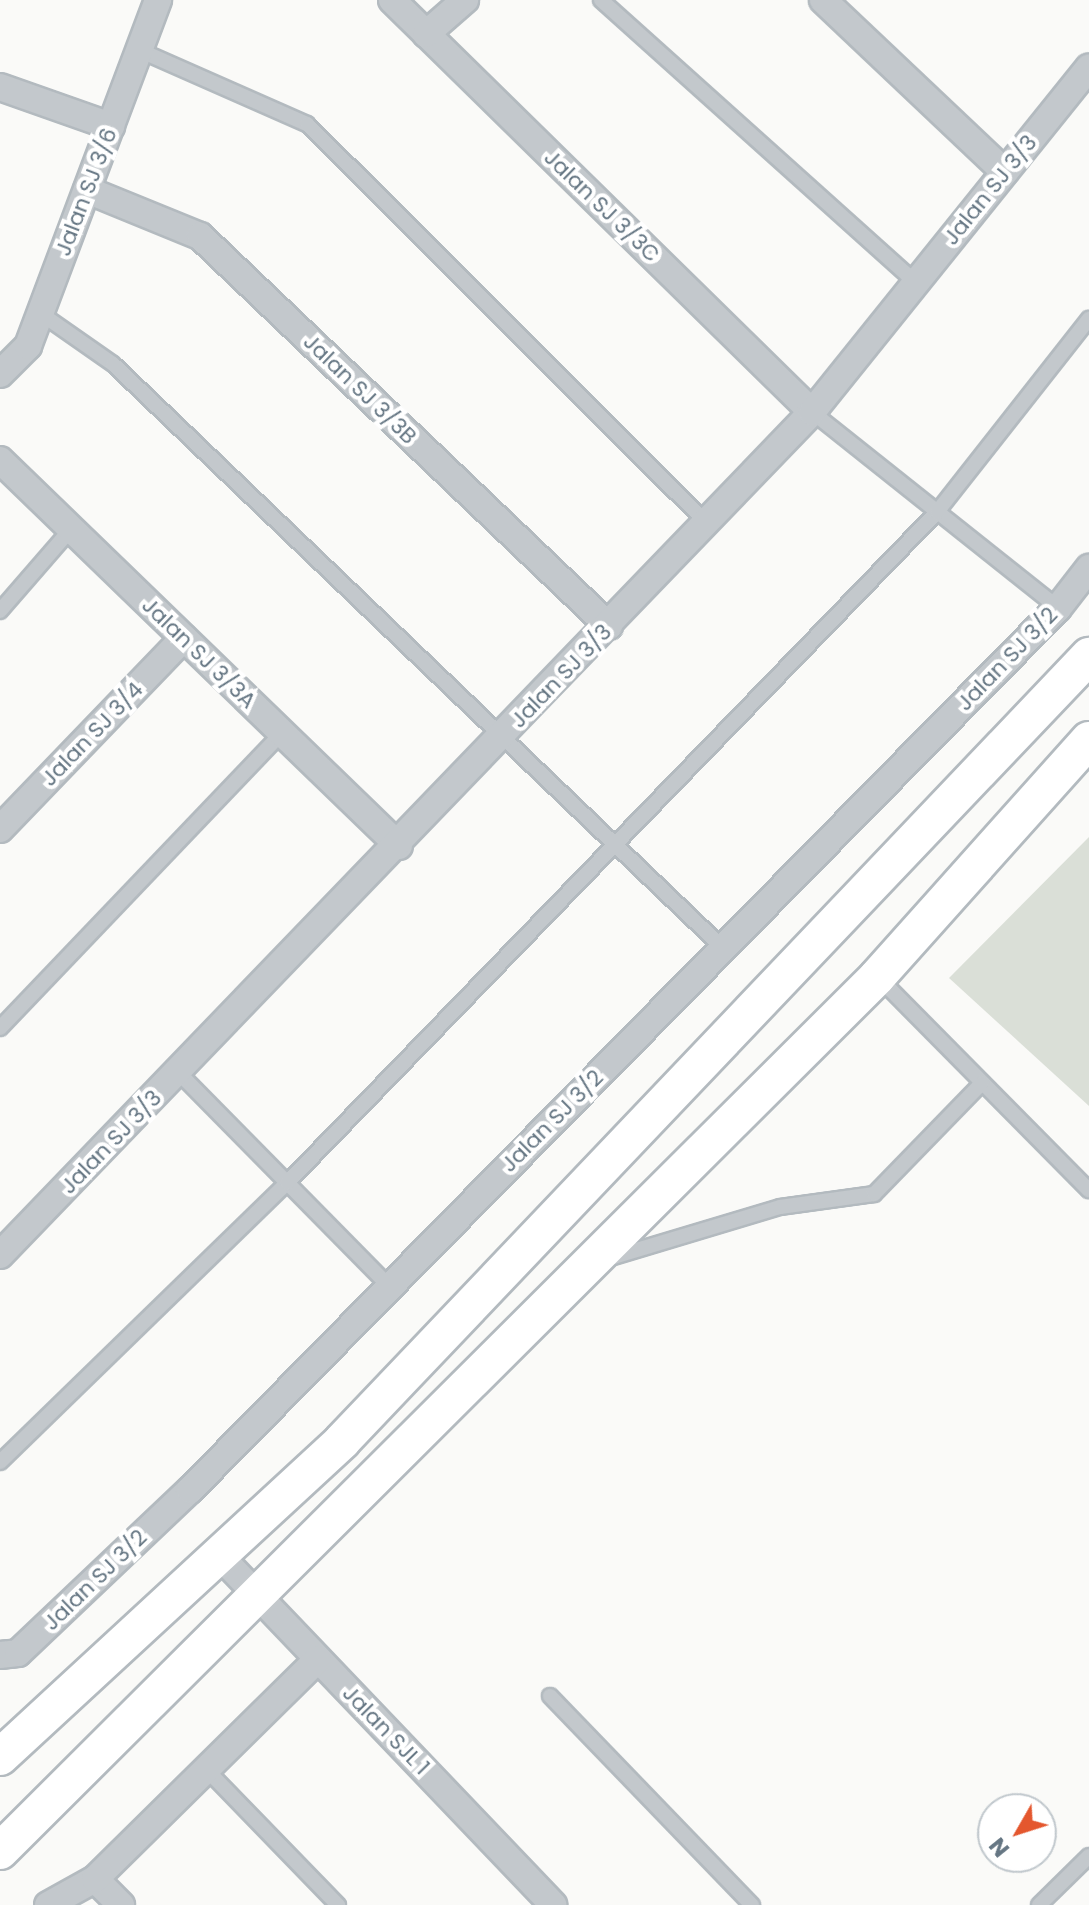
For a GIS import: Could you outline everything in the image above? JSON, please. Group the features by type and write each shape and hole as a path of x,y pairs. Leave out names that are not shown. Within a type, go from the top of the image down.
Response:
{"street":[{"name":"Jalan SJ 3/6","path":"0,374 28,346 158,0"},
{"name":"Jalan SJ 3/3C","path":"392,0 812,412"},
{"path":"426,34 465,0"},
{"path":"823,0 1005,172"},
{"name":"Jalan SJ 3/3","path":"5,1242 179,1073 812,412 1089,67"},
{"path":"0,87 111,126"},
{"name":"Jalan SJ 3/3B","path":"87,190 200,236 609,626"},
{"name":"Jalan SJ 3/3A","path":"0,460 399,846"},
{"name":"Jalan SJ 3/2","path":"0,1656 18,1653 132,1545 1058,608 1089,568"},
{"name":"Jalan SJ 3/4","path":"0,829 184,638"},
{"path":"0,1757 342,1441 1089,656"},
{"path":"0,1851 877,977 1089,740"},
{"name":"Jalan SJL 1","path":"219,1555 553,1905"},
{"path":"48,1905 95,1879 318,1659"},
{"path":"95,1879 121,1905"}],"lane":[{"path":"601,0 916,283"},
{"path":"139,50 307,124 708,524"},
{"path":"40,313 113,364 500,740 723,948"},
{"path":"0,1462 287,1183 937,512 1089,319"},
{"path":"812,412 1058,608"},
{"path":"0,611 71,529"},
{"path":"0,1028 282,733"},
{"path":"877,977 1089,1190"},
{"path":"179,1073 390,1287"},
{"path":"586,1267 780,1207 874,1194 982,1083"},
{"path":"550,1696 752,1905"},
{"path":"206,1769 338,1905"},
{"path":"1039,1905 1089,1856"}],"shaded area":[{"path":"1089,837 1089,1106 949,978"}]}
